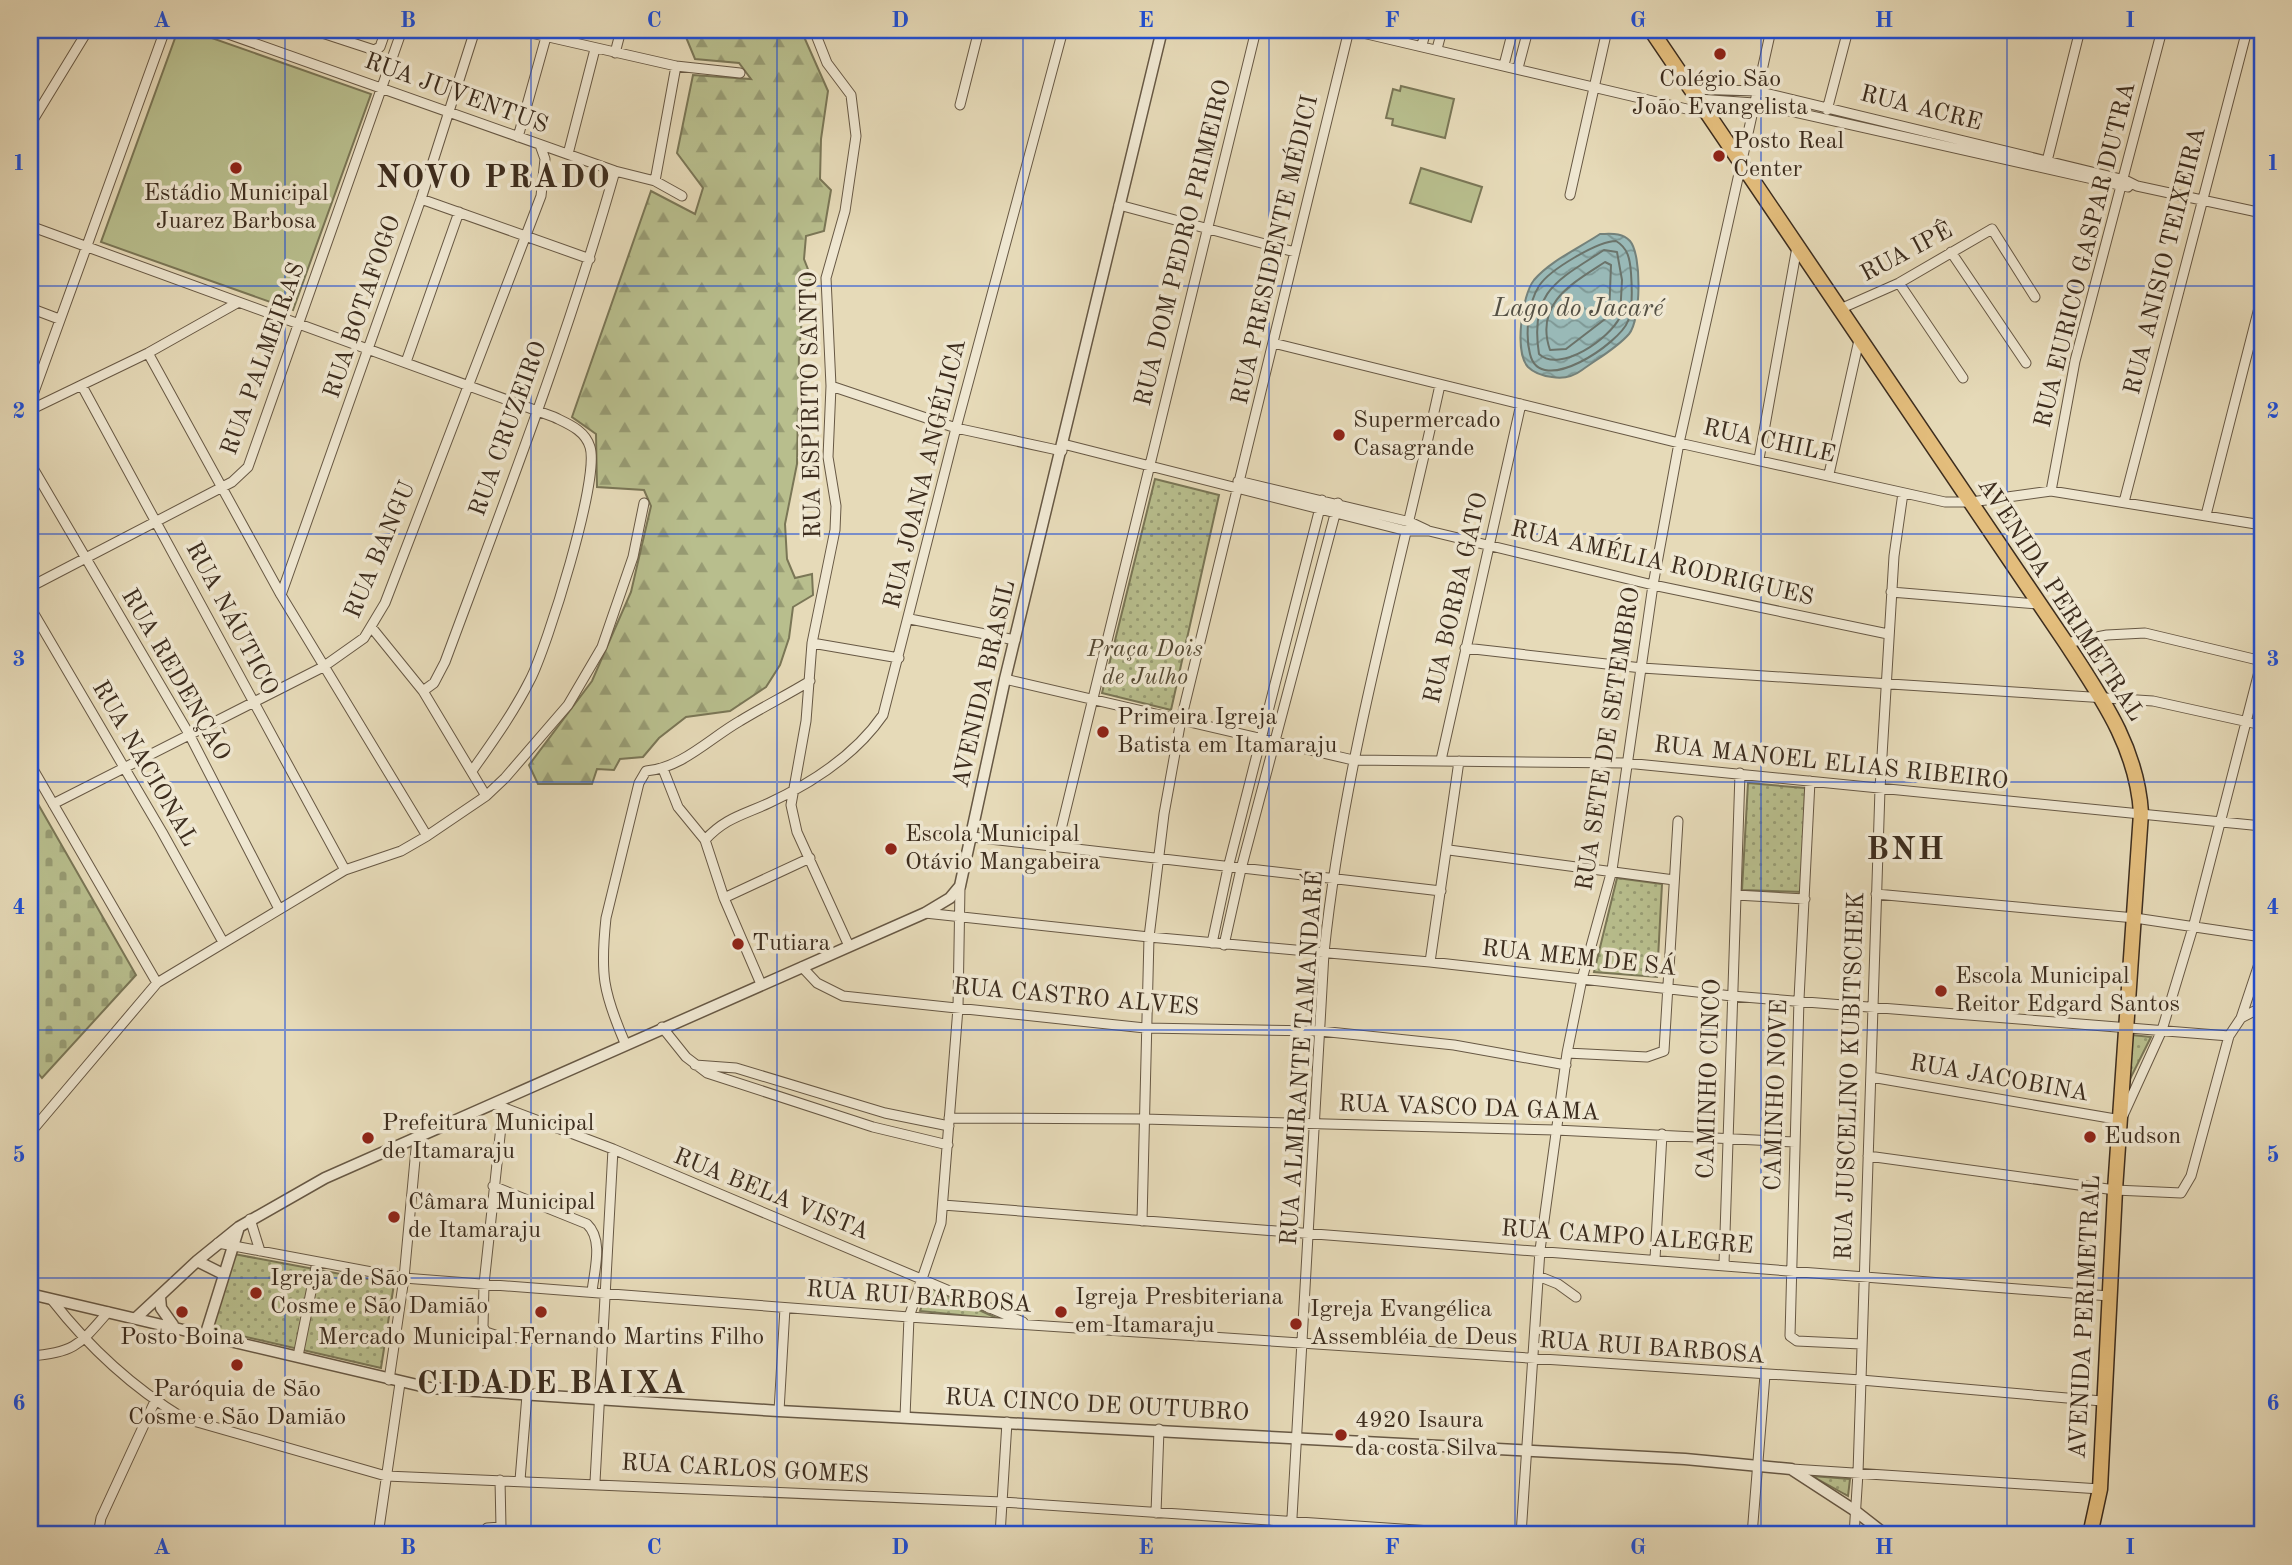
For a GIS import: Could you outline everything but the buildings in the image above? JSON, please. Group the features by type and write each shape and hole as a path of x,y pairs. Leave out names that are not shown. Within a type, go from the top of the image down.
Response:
{"main road":[{"name":"AVENIDA PERIMETRAL","path":"1651,30 2066,643 2101,697 2132,760 2140,788 2141,813 2102,1401 2100,1489 2090,1535"}],"street":[{"path":"30,125 88,30"},
{"path":"31,396 165,30"},
{"name":"RUA JUVENTUS","path":"217,30 615,171 655,181 682,196"},
{"path":"313,30 374,50 380,47 386,30"},
{"name":"RUA PALMEIRAS","path":"30,587 241,475 254,454 402,30"},
{"name":"RUA BOTAFOGO","path":"281,595 421,199 475,30"},
{"path":"518,30 547,34 595,49 676,66 740,72"},
{"path":"615,53 621,30"},
{"name":"RUA ESPÍRITO SANTO","path":"814,30 827,63 850,95 856,136 848,200 827,278 831,386 828,457 836,506 835,530 812,643 802,747 792,789 792,817 849,946"},
{"path":"960,105 979,30"},
{"name":"RUA JOANA ANGÉLICA","path":"705,840 720,824 771,802 836,763 872,732 883,715 910,619 956,428 1063,30"},
{"name":"AVENIDA BRASIL","path":"960,886 1005,679 1162,30"},
{"name":"RUA DOM PEDRO PRIMEIRO","path":"1151,465 1206,227 1256,30"},
{"path":"1349,30 1708,114"},
{"name":"RUA PRESIDENTE MÉDICI","path":"1241,485 1349,30"},
{"path":"1422,45 1426,30"},
{"path":"1437,49 1441,30"},
{"path":"1504,65 1513,30"},
{"path":"1518,68 1528,30"},
{"path":"1570,195 1607,30"},
{"name":"RUA SETE DE SETEMBRO","path":"1521,1535 1524,1450 1540,1250 1567,1053 1582,979 1612,870 1653,585 1679,443 1771,30"},
{"path":"1825,119 1848,30"},
{"path":"2046,165 2080,30"},
{"name":"RUA EURICO GASPAR DUTRA","path":"2051,491 2075,361 2124,184 2162,30"},
{"name":"RUA ANISIO TEIXEIRA","path":"2124,502 2200,200 2247,30"},
{"path":"518,137 547,34"},
{"path":"568,154 595,49"},
{"path":"655,181 676,66"},
{"name":"RUA ACRE","path":"1695,94 1757,91 1828,106 2046,165 2262,214"},
{"name":"RUA ACRE","path":"1695,94 1754,103 2046,165"},
{"name":"RUA BANGU","path":"53,804 323,667 372,628 385,603 544,183 545,159 540,145"},
{"name":"RUA CRUZEIRO","path":"423,691 434,683 445,662 590,259 615,171"},
{"path":"421,199 590,259"},
{"path":"1119,205 1295,252"},
{"path":"407,362 459,212"},
{"path":"30,226 537,410 574,427 583,435 591,457 579,534 541,655 520,699 472,771"},
{"name":"RUA IPÊ","path":"1840,309 1899,283 1992,229 2035,297"},
{"path":"1759,459 1797,246"},
{"path":"1951,252 2026,363"},
{"path":"1899,283 1964,378"},
{"path":"2206,515 2262,296"},
{"path":"30,410 148,353 237,303"},
{"path":"30,308 59,319"},
{"path":"1829,474 1860,340"},
{"name":"RUA CHILE","path":"1273,343 1679,443 1829,474 1945,502 1971,502 2051,491 2262,525"},
{"path":"148,353 223,485 281,595 427,836"},
{"name":"RUA ALMIRANTE TAMANDARÉ","path":"1291,1535 1324,953 1332,881 1353,760 1440,385"},
{"name":"RUA NÁUTICO","path":"82,386 345,870"},
{"path":"831,386 956,428 1063,447 1241,485 1181,720 1158,859 1149,937 1142,1221"},
{"name":"RUA BORBA GATO","path":"1441,760 1521,404"},
{"name":"RUA REDENÇÃO","path":"30,463 188,734 279,909"},
{"path":"1057,846 1151,465"},
{"name":"RUA AMÉLIA RODRIGUES","path":"1241,485 1653,585 1888,634"},
{"name":"RUA JUSCELINO KUBITSCHEK","path":"1854,1535 1880,789 1891,592 1903,494"},
{"path":"30,1133 157,983 345,870 401,851 427,836 486,796 535,747 587,675 619,603 633,557 644,503"},
{"path":"1212,943 1228,868 1263,740 1321,505"},
{"path":"1224,944 1241,869 1336,508"},
{"path":"1891,592 2038,604"},
{"name":"RUA NACIONAL","path":"30,607 223,942"},
{"path":"910,619 1015,640"},
{"path":"372,628 423,691 486,796"},
{"path":"2066,643 2107,635 2145,633 2262,661 2218,820 2194,924 2162,1030 2121,1120"},
{"path":"812,643 899,658"},
{"path":"1465,648 1642,667 2153,701 2262,724"},
{"path":"1005,679 1181,720"},
{"path":"625,1043 607,1001 603,979 606,919 639,783 646,771 663,769 810,681"},
{"name":"RUA MANOEL ELIAS RIBEIRO","path":"1181,720 1353,760 1626,763 2262,826"},
{"path":"1430,962 1449,850 1459,761"},
{"path":"30,764 157,983"},
{"path":"663,769 678,807 705,840 723,898 761,984"},
{"name":"CAMINHO CINCO","path":"1724,1264 1740,773"},
{"name":"CAMINHO NOVE","path":"1811,781 1800,999 1789,1328 1793,1340 1861,1344"},
{"path":"1567,1053 1647,1057 1664,1051 1678,821"},
{"path":"972,837 1332,881 1441,891"},
{"path":"1449,850 1674,880"},
{"path":"723,898 810,858"},
{"path":"137,1317 197,1261 239,1227 325,1178 498,1106 625,1043 925,913 950,898 960,886"},
{"path":"905,1417 909,1317 936,1244 943,1205 958,1008 960,886"},
{"path":"1876,894 2194,924 2262,937"},
{"path":"1736,895 1805,899"},
{"name":"RUA MEM DE SÁ","path":"925,913 1149,937 1430,962 1732,996 1800,999 2229,1036"},
{"path":"1867,1156 2115,1190 2175,1195 2187,1186 2229,1036 2241,1018 2262,955"},
{"name":"RUA CASTRO ALVES","path":"802,967 817,983 843,996 1145,1028 1320,1031 1454,1045 1566,1065"},
{"path":"2241,1018 2262,1007"},
{"path":"662,1027 693,1065 707,1073 873,1127 948,1145"},
{"name":"RUA VASCO DA GAMA","path":"693,1065 736,1068 885,1113 949,1122 1143,1119 1556,1130 1795,1142"},
{"name":"RUA JACOBINA","path":"1871,1077 2121,1120"},
{"path":"498,1106 483,1327 492,1335 604,1342"},
{"name":"RUA BELA VISTA","path":"498,1106 613,1149 719,1196 923,1278 1031,1325"},
{"path":"1656,1259 1662,1134"},
{"path":"378,1535 386,1476 417,1138"},
{"path":"595,1482 613,1149"},
{"path":"493,1186 587,1224 593,1229 597,1245 592,1292"},
{"name":"RUA CAMPO ALEGRE","path":"943,1205 2109,1296"},
{"path":"250,1219 260,1251"},
{"path":"206,1333 239,1227"},
{"name":"RUA RUI BARBOSA","path":"218,1243 404,1278 1532,1361 1861,1380 2102,1401"},
{"path":"197,1261 223,1274"},
{"path":"298,1356 317,1262"},
{"path":"1538,1276 1558,1284 1576,1297"},
{"name":"RUA CINCO DE OUTUBRO","path":"30,1294 173,1325 395,1382 527,1395 1524,1450 2100,1489"},
{"path":"160,1297 161,1307 173,1325"},
{"name":"RUA CARLOS GOMES","path":"52,1300 83,1340 155,1401 183,1418 386,1476 595,1482 1002,1502 1490,1535"},
{"path":"779,1411 785,1307"},
{"path":"30,1356 53,1355 74,1348 108,1311"},
{"path":"1752,1535 1765,1375"},
{"path":"520,1480 527,1395"},
{"path":"103,1535 99,1529 101,1518 155,1401"},
{"path":"1000,1535 1007,1422"},
{"path":"1156,1513 1159,1429"},
{"name":"RUA CINCO DE OUTUBRO","path":"1791,1469 1854,1510 1886,1535"},
{"path":"487,1528 501,1527 500,1480"}],"green space":[{"name":"Estádio Municipal Juarez Barbosa","path":"178,30 189,30 371,94 293,310 101,242"},
{"path":"683,30 801,30 828,91 821,139 820,179 831,190 824,231 806,236 804,259 811,277 803,305 799,353 797,464 785,524 787,559 795,578 812,574 813,595 793,607 789,638 780,665 766,687 730,711 686,717 659,738 643,757 620,759 614,770 597,769 592,784 538,784 529,765 592,681 631,592 651,506 644,490 597,487 596,434 572,417 651,191 695,214 703,188 677,153 693,75 751,79 739,63 695,59"},
{"path":"1401,86 1454,99 1445,138 1392,125 1393,119 1386,118 1393,89 1400,91"},
{"path":"1421,168 1482,187 1471,222 1410,203"},
{"name":"Praça Dois de Julho","path":"1155,479 1219,495 1171,710 1102,693"},
{"path":"1748,783 1805,788 1803,892 1742,890"},
{"path":"30,790 136,975 42,1078 30,1063"},
{"path":"1617,878 1662,884 1657,977 1594,972"},
{"path":"2132,1035 2151,1037 2129,1081"},
{"path":"234,1254 394,1284 381,1368 212,1329"},
{"path":"928,1287 999,1319 920,1311"},
{"path":"1812,1476 1850,1479 1848,1496"}],"water":[{"name":"Lago do Jacaré","path":"1600,234 1623,236 1634,248 1637,259 1638,302 1633,327 1619,344 1575,374 1556,378 1537,373 1528,367 1521,349 1523,310 1530,287 1548,267"}],"place":[{"name":"Colégio São João Evangelista","path":"1720,54"},
{"name":"Posto Real Center","path":"1719,156"},
{"name":"Estádio Municipal Juarez Barbosa","path":"236,168"},
{"name":"Supermercado Casagrande","path":"1339,435"},
{"name":"Primeira Igreja Batista em Itamaraju","path":"1103,732"},
{"name":"Escola Municipal Otávio Mangabeira","path":"891,849"},
{"name":"Tutiara","path":"738,944"},
{"name":"Escola Municipal Reitor Edgard Santos","path":"1941,991"},
{"name":"Eudson","path":"2090,1137"},
{"name":"Prefeitura Municipal de Itamaraju","path":"368,1138"},
{"name":"Câmara Municipal de Itamaraju","path":"394,1217"},
{"name":"Igreja de São Cosme e São Damião","path":"256,1293"},
{"name":"Posto Boina","path":"182,1312"},
{"name":"Mercado Municipal Fernando Martins Filho","path":"541,1312"},
{"name":"Igreja Presbiteriana em Itamaraju","path":"1061,1312"},
{"name":"Igreja Evangélica Assembléia de Deus","path":"1296,1324"},
{"name":"Paróquia de São Cosme e São Damião","path":"237,1365"},
{"name":"4920 Isaura da costa Silva","path":"1341,1435"}],"district":[{"name":"NOVO PRADO","path":"494,179"},
{"name":"BNH","path":"1906,851"},
{"name":"CIDADE BAIXA","path":"552,1385"}]}
